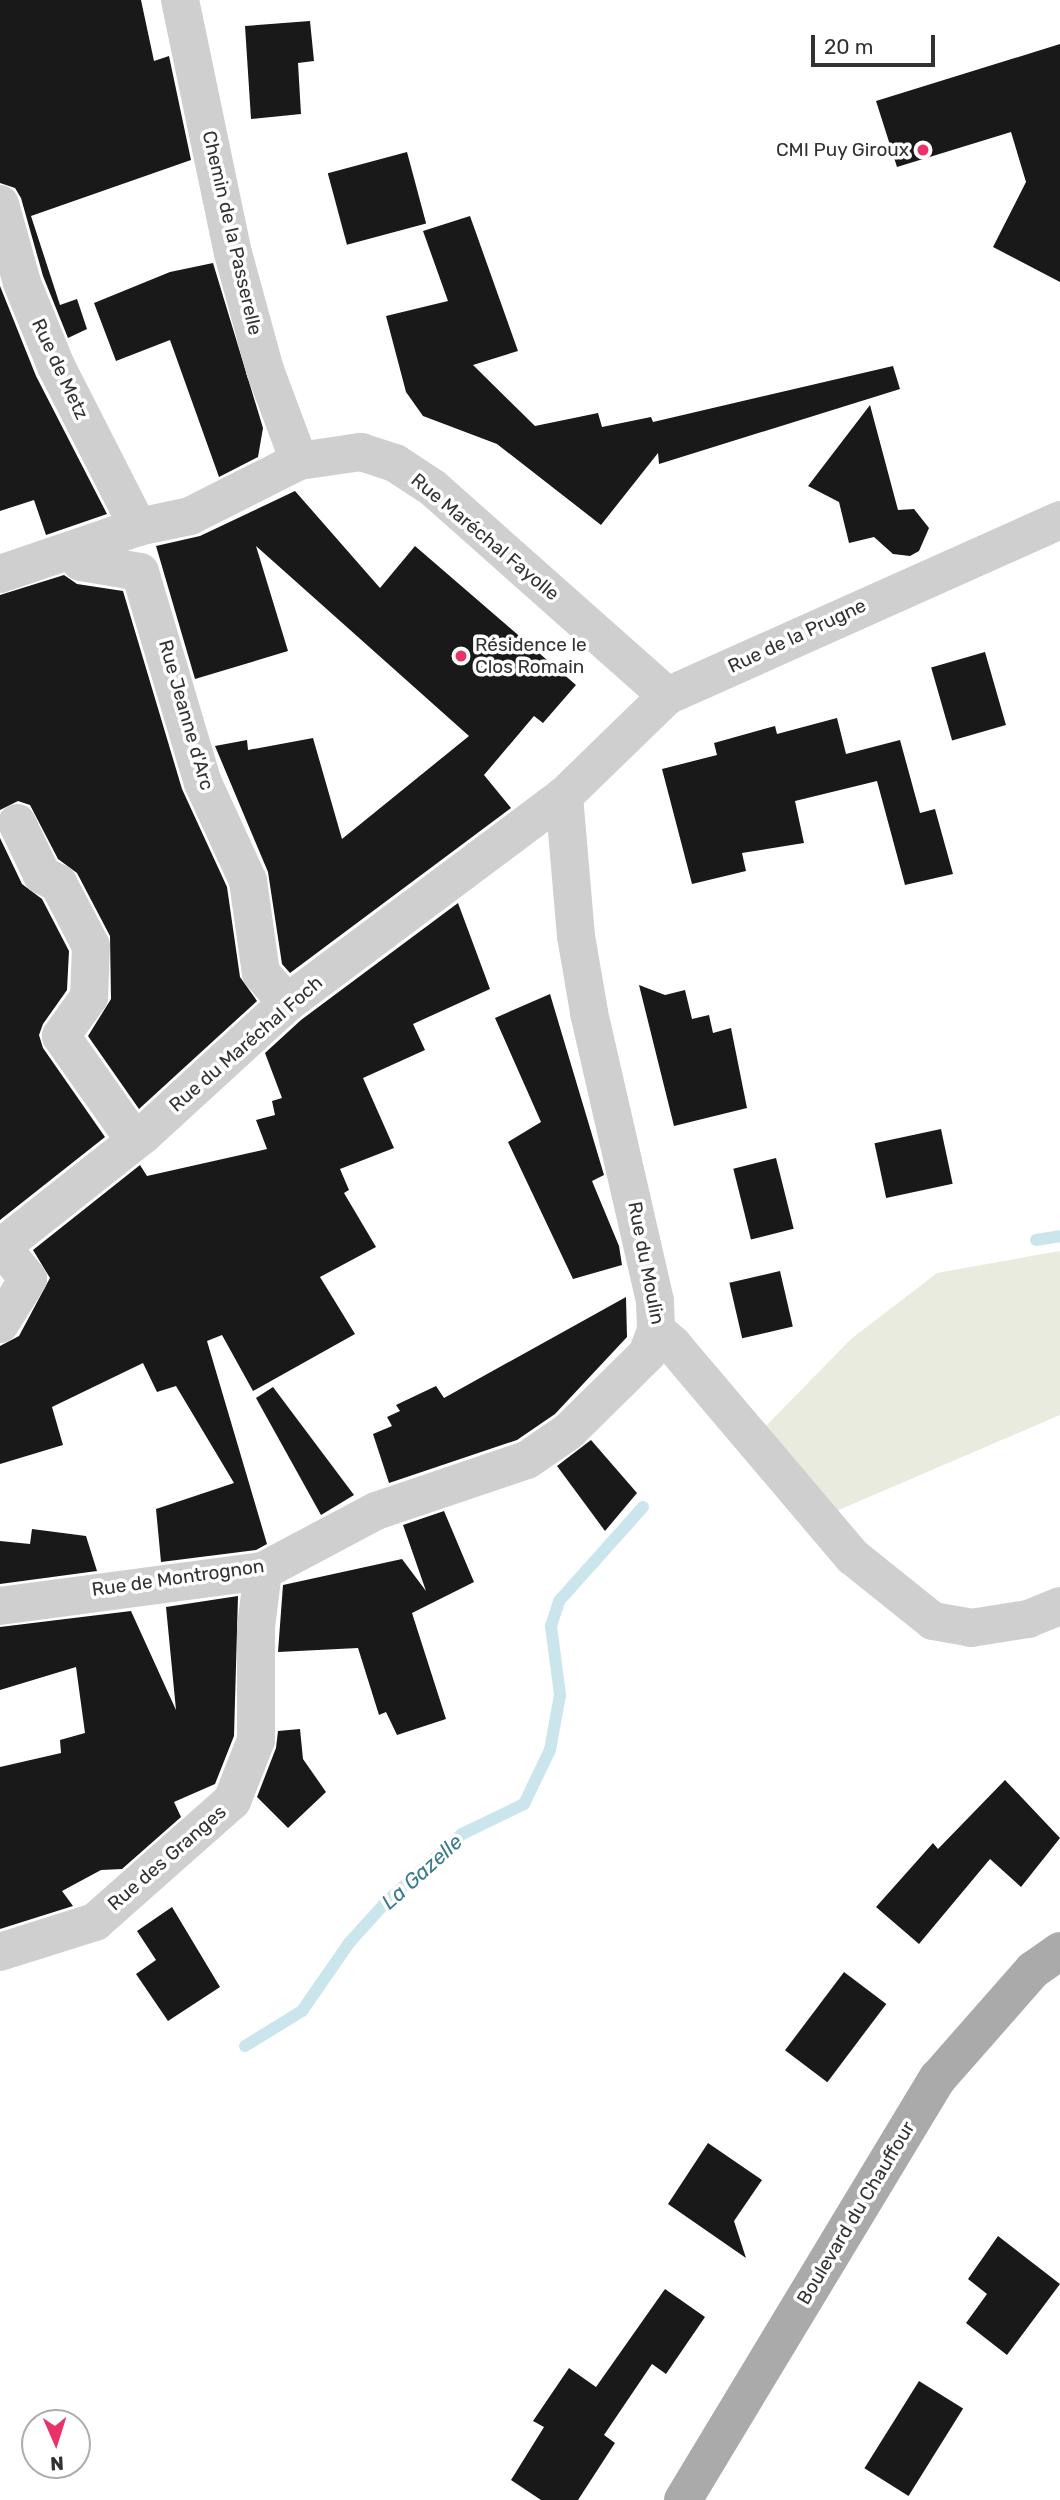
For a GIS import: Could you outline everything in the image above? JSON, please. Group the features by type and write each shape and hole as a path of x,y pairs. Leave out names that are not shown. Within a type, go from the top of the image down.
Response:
{"main road":[{"name":"Boulevard du Chauffour","path":"683,2500 939,2078 1033,1970 1060,1951"}],"street":[{"name":"Chemin de la Passerelle","path":"180,0 233,254 265,370 299,461"},
{"name":"Rue de Metz","path":"0,204 22,283 56,366 138,527"},
{"name":"Rue Maréchal Fayolle","path":"0,574 138,527 190,516 299,461 361,452 395,463 433,488 667,695"},
{"name":"Rue de la Prugne","path":"564,796 667,695 1060,520"},
{"name":"Rue Jeanne d'Arc","path":"72,550 81,562 140,572 155,610 203,783 248,881 261,973 287,1003"},
{"name":"Rue du Maréchal Foch","path":"1,1247 135,1141 287,1003 564,796"},
{"name":"Rue du Moulin","path":"564,796 583,974 606,1092 646,1249 656,1330 673,1345 853,1558 933,1621 971,1628 1028,1619 1060,1606"},
{"path":"17,823 42,875 58,883 91,946 89,997 61,1036 135,1141"},
{"path":"0,1324 28,1279 1,1247"},
{"name":"Rue de Montrognon","path":"0,1606 263,1570 376,1511 527,1460 569,1431 629,1374 647,1354 656,1330"},
{"name":"Rue des Granges","path":"0,1952 96,1922 232,1801 256,1740 256,1627 263,1570"}],"shaded area":[{"path":"1060,1251 1060,1415 834,1512 764,1428 851,1339 937,1273"}],"building":[{"path":"0,0 141,0 154,61 169,56 191,160 31,216 60,305 77,299 87,329 68,338 43,276 21,198 15,188 0,183"},
{"path":"310,21 314,61 298,63 301,114 251,119 245,26"},
{"name":"CMI Puy Giroux","path":"1060,44 1060,282 993,247 1026,182 1011,132 897,167 876,101"},
{"path":"407,152 426,223 347,245 328,173"},
{"path":"470,216 518,351 473,365 535,426 598,413 602,427 651,417 653,422 893,366 900,389 659,464 658,453 601,525 497,444 423,416 406,392 386,316 448,301 423,231"},
{"path":"213,263 263,428 258,457 219,477 170,340 116,361 94,303 170,272"},
{"path":"0,286 36,376 107,514 46,535 34,500 0,511"},
{"path":"870,405 898,510 914,509 929,528 919,551 910,556 893,554 874,537 849,543 839,502 808,486"},
{"path":"295,491 380,588 415,546 576,685 543,723 534,716 484,775 511,808 290,973 282,964 268,872 215,746 247,740 248,750 313,738 342,839 469,736 256,546 288,651 195,679 156,546 200,536"},
{"path":"64,575 77,584 123,591 182,789 227,887 240,977 257,1001 139,1109 88,1036 111,999 110,936 77,873 58,859 30,805 18,801 0,810 0,595"},
{"path":"985,652 1006,725 952,740 931,667"},
{"path":"837,718 846,754 900,740 920,813 935,809 953,874 905,885 877,781 795,801 804,843 742,853 746,871 692,884 662,769 717,755 714,743 775,726 777,734"},
{"path":"0,838 22,884 42,899 69,951 67,990 43,1024 39,1035 43,1048 105,1137 0,1220"},
{"path":"458,903 490,989 413,1024 425,1050 363,1078 394,1148 340,1169 349,1190 344,1193 376,1247 320,1277 355,1334 253,1391 222,1335 207,1341 267,1544 256,1550 161,1562 156,1509 234,1483 176,1386 157,1392 143,1363 52,1407 63,1445 0,1464 0,1346 19,1336 50,1278 33,1250 140,1165 147,1176 267,1149 256,1120 275,1115 272,1101 282,1098 265,1053 301,1020"},
{"path":"639,985 665,995 685,990 692,1019 709,1015 713,1033 731,1028 747,1108 674,1126"},
{"path":"550,994 604,1175 592,1181 619,1246 622,1265 573,1279 508,1142 541,1122 495,1018"},
{"path":"941,1129 953,1184 886,1198 874,1143"},
{"path":"776,1158 794,1229 751,1239 733,1169"},
{"path":"780,1271 793,1327 742,1338 729,1283"},
{"path":"626,1297 627,1337 555,1414 517,1440 389,1483 373,1434 392,1426 387,1417 400,1411 396,1405 436,1386 444,1398"},
{"path":"273,1387 354,1495 321,1515 256,1398"},
{"path":"591,1440 637,1493 605,1531 557,1466"},
{"path":"444,1511 474,1582 412,1613 446,1719 397,1735 386,1712 379,1715 358,1648 278,1652 283,1585 402,1559 426,1591 403,1525"},
{"path":"32,1529 86,1536 97,1571 0,1584 0,1541 30,1544"},
{"path":"238,1596 234,1736 215,1784 174,1802 181,1817 122,1869 101,1870 62,1891 73,1906 0,1929 0,1767 61,1753 60,1740 85,1733 76,1667 0,1690 0,1627 131,1611 176,1710 166,1607"},
{"path":"300,1729 303,1759 326,1792 288,1828 257,1797 276,1748 278,1731"},
{"path":"1005,1780 1060,1838 1021,1887 990,1859 919,1944 876,1907 933,1843 938,1849"},
{"path":"172,1907 220,1987 168,2021 136,1974 156,1960 137,1931"},
{"path":"844,1972 886,2004 827,2082 785,2050"},
{"path":"708,2143 762,2180 734,2221 746,2258 668,2204"},
{"path":"998,2236 1060,2284 1007,2355 966,2323 987,2294 968,2279"},
{"path":"665,2289 705,2317 666,2374 652,2364 604,2435 615,2443 578,2500 541,2500 511,2480 544,2427 533,2421 569,2368 596,2387"},
{"path":"919,2381 963,2409 909,2496 864,2468"}],"waterway":[{"name":"La Gazelle","path":"1036,1240 1060,1236"},
{"name":"La Gazelle","path":"245,2046 302,2011 349,1943 386,1902 462,1834 524,1804 550,1750 560,1695 551,1626 559,1601 643,1507"}],"place":[{"name":"CMI Puy Giroux","path":"923,150"},
{"name":"Résidence le Clos Romain","path":"461,656"}]}
